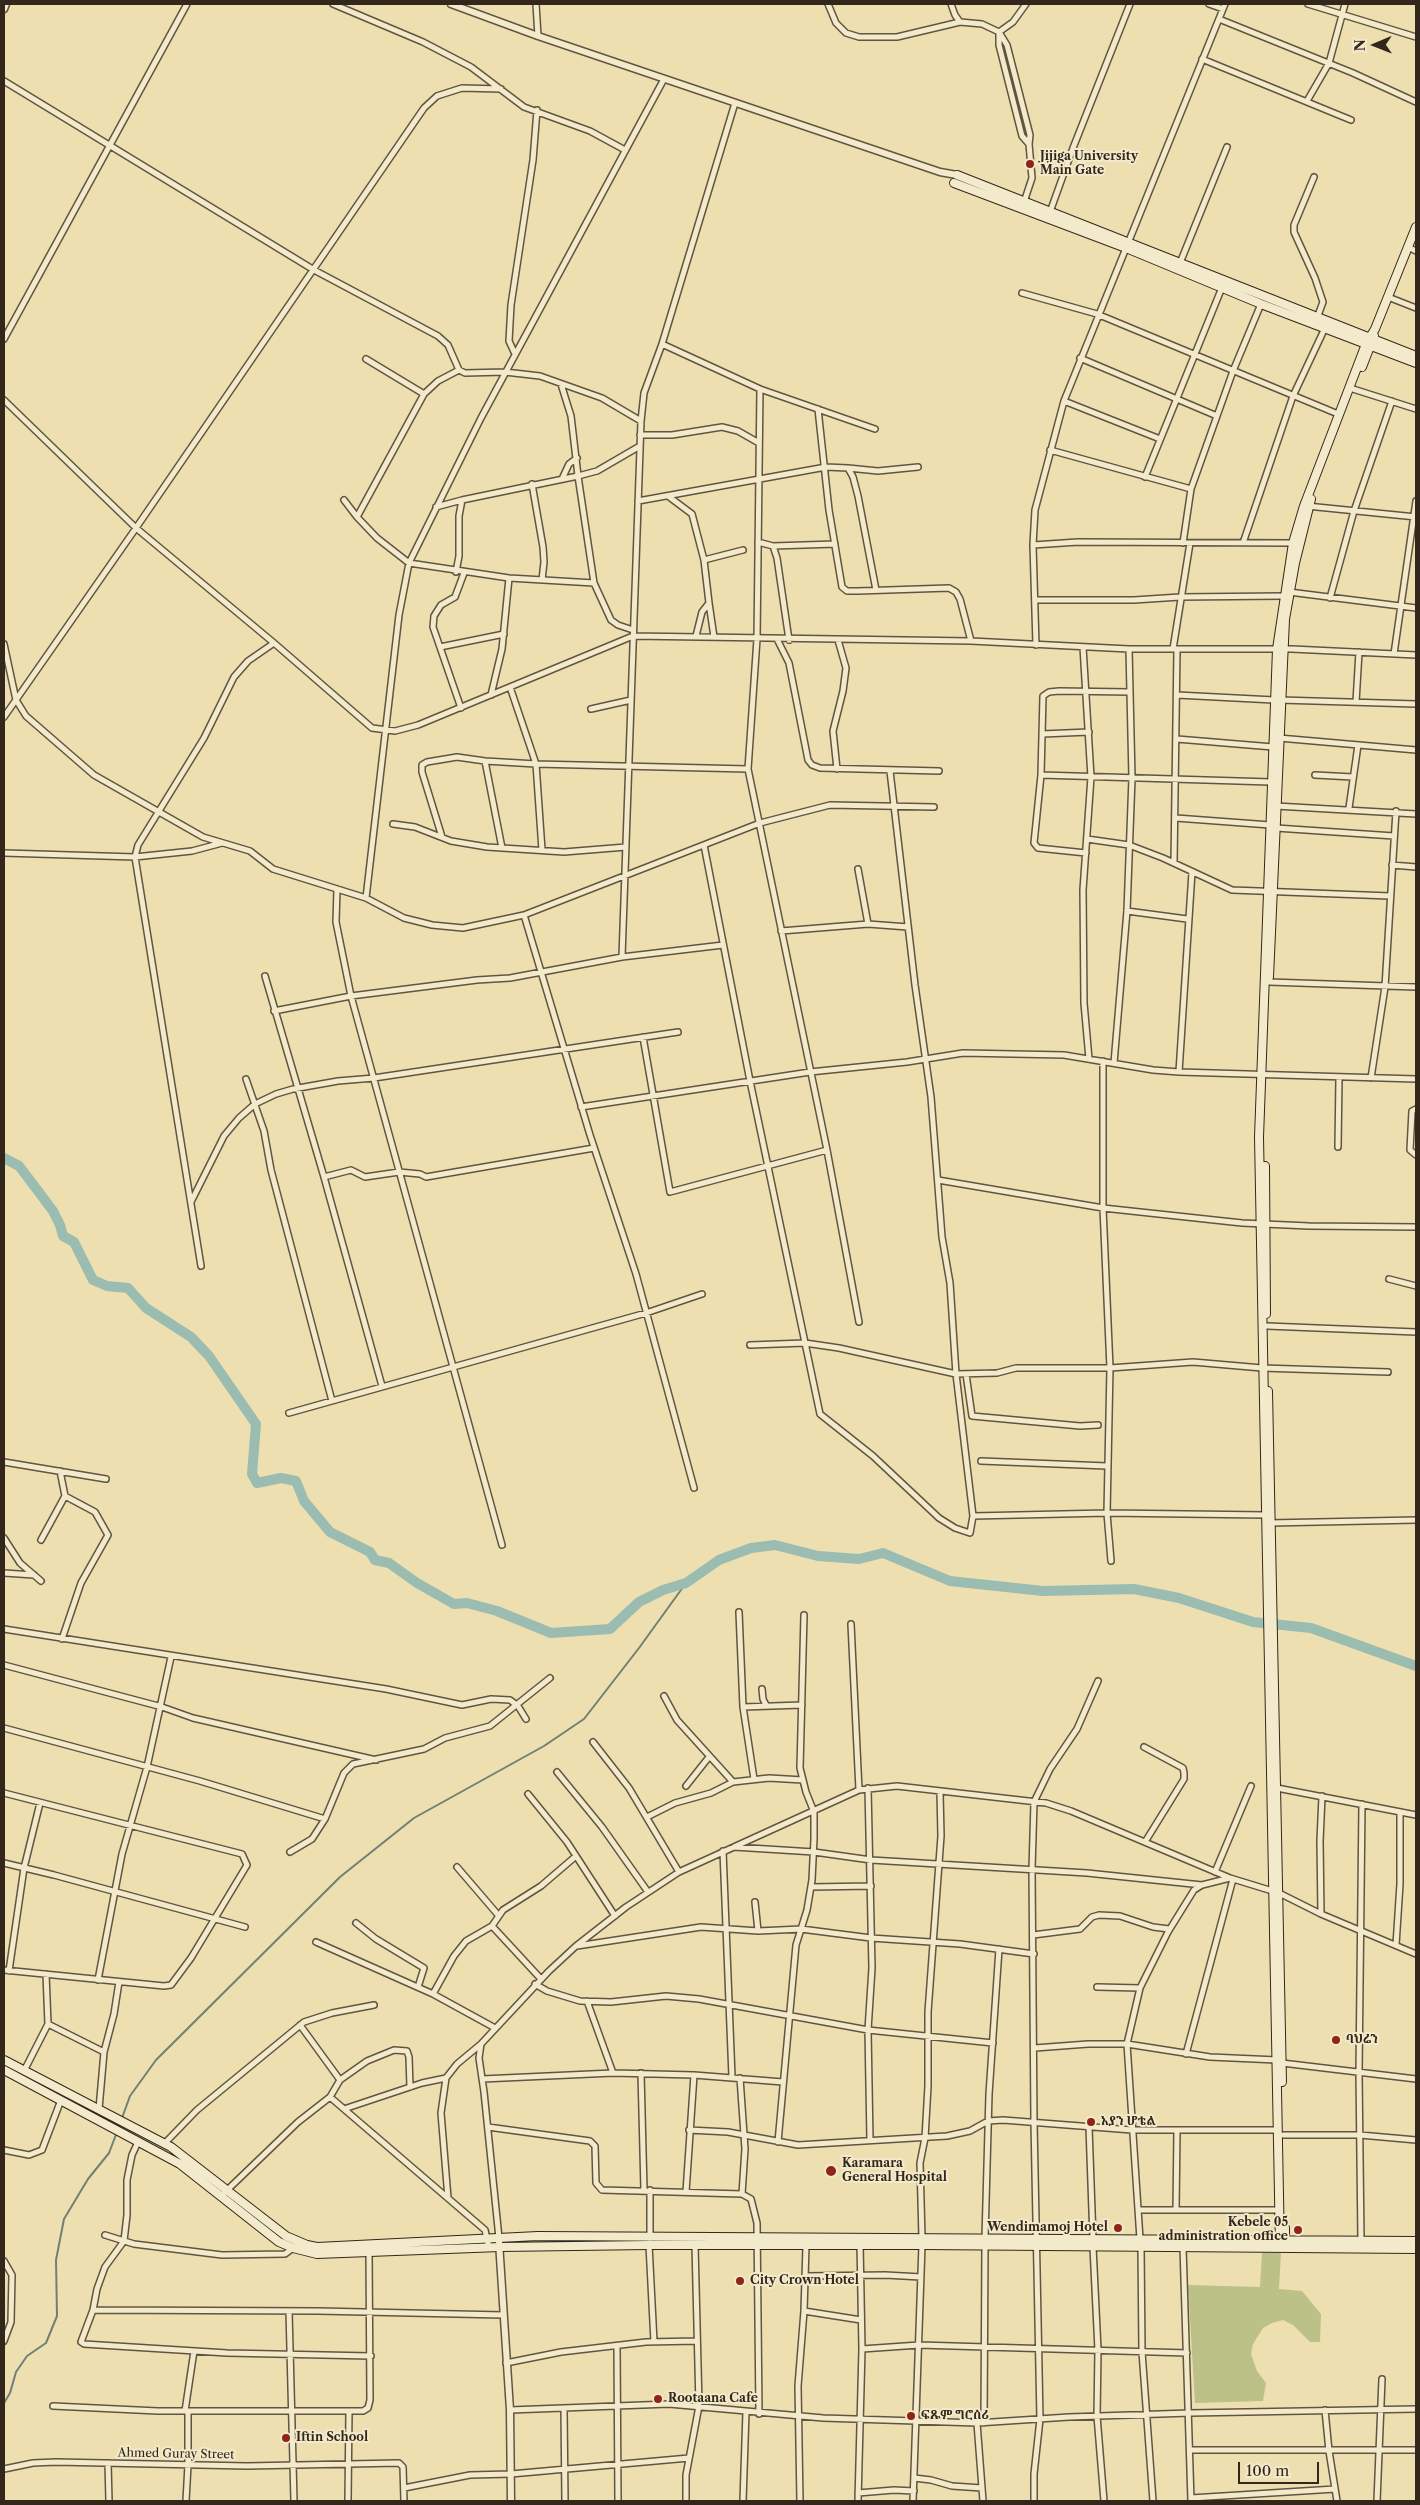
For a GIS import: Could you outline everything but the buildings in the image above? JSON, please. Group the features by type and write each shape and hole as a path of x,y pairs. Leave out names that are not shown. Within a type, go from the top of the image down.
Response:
{"main road":[{"path":"956,179 1023,206 1180,263 1261,304 1326,328 1416,356"},
{"path":"1023,206 1050,212 1223,284 1317,318 1416,363"},
{"path":"1286,594 1306,506 1353,389 1374,329 1416,227"},
{"path":"1282,2244 1264,1368 1263,1224 1263,1076 1273,826 1272,746 1280,649 1293,544 1338,414 1370,342"},
{"path":"1273,826 1276,806 1279,738 1277,700"},
{"path":"1263,1076 1269,982 1270,892"},
{"path":"1263,1224 1267,1326 1264,1368"},
{"path":"1271,1661 1277,1788 1276,1892"},
{"path":"4,2060 188,2158 276,2228 297,2242 317,2247 369,2249"},
{"path":"4,2070 180,2164 268,2235 293,2248 317,2254 369,2249 488,2243 649,2242 922,2241 1282,2244 1416,2249"},
{"path":"1281,2132 1280,2210 1282,2244"},
{"path":"1140,2243 1183,2247 1416,2241"},
{"path":"649,2242 695,2245 757,2242 806,2246 860,2242"}],"street":[{"path":"4,9 6,4"},
{"path":"4,339 187,4"},
{"path":"333,4 423,42 471,67 524,107 590,131 626,150"},
{"path":"451,4 538,36 956,179"},
{"path":"536,4 538,36"},
{"path":"828,4 836,23 846,32 859,37 897,37 960,22 982,24 998,32 1007,45 1030,135 1032,178 1023,206"},
{"path":"951,4 954,15 960,22"},
{"path":"998,32 1013,22 1026,4"},
{"path":"1050,212 1072,148 1130,4"},
{"path":"1036,645 1033,545 1035,510 1050,450 1064,401 1097,314 1224,6 1208,4"},
{"path":"1308,4 1342,16 1416,37"},
{"path":"1307,101 1329,63 1346,4"},
{"path":"1219,18 1329,63 1416,102"},
{"path":"1202,59 1351,120"},
{"path":"366,898 399,615 409,563 505,372 664,79"},
{"path":"4,81 314,270 438,336 448,345 459,370 465,373 505,372 540,376 602,398 640,422"},
{"path":"4,717 424,108 437,96 462,88 501,89"},
{"path":"622,957 640,422 644,393 662,344 735,103"},
{"path":"515,354 510,341 511,305 533,160 536,110"},
{"path":"1180,263 1227,147"},
{"path":"1314,177 1294,225 1294,232 1315,278 1323,302 1317,318"},
{"path":"1408,247 1416,251"},
{"path":"1145,477 1223,284"},
{"path":"1022,293 1097,314 1338,414"},
{"path":"1388,297 1416,308"},
{"path":"1182,543 1191,489 1233,371 1261,304"},
{"path":"1243,543 1293,396 1326,328"},
{"path":"662,344 760,389 875,429"},
{"path":"1080,358 1217,416"},
{"path":"366,359 424,394"},
{"path":"356,518 424,394 438,381 459,370"},
{"path":"561,384 571,416 594,583 611,620 618,625 633,630"},
{"path":"760,389 757,639 748,769 827,1150 859,1322"},
{"path":"1353,389 1416,409"},
{"path":"4,400 136,528 274,643 358,719 372,728 386,731 418,725 633,636 696,636 789,640 971,641 1129,649 1280,649 1416,655"},
{"path":"1064,401 1160,439"},
{"path":"1330,598 1354,511 1392,401"},
{"path":"818,409 826,467 829,510 842,587 848,591 949,588 956,592 960,599 971,641"},
{"path":"640,436 672,435 722,427 738,431 759,443"},
{"path":"436,507 532,484 598,471 640,446"},
{"path":"1050,450 1191,489"},
{"path":"562,479 569,464 576,458"},
{"path":"638,501 826,467 878,471 918,467"},
{"path":"848,468 853,477 858,496 876,590"},
{"path":"532,484 543,547 542,580"},
{"path":"668,496 692,514 704,560 714,637"},
{"path":"344,500 356,518 377,538 409,563 456,572 509,578 594,583"},
{"path":"456,572 459,556 459,516 462,500"},
{"path":"1394,654 1416,501"},
{"path":"1306,506 1415,517"},
{"path":"758,542 773,546 834,544"},
{"path":"1033,545 1078,542 1293,544"},
{"path":"1174,863 1177,778 1175,649 1180,597 1190,543"},
{"path":"773,546 780,573 789,640"},
{"path":"704,560 743,550"},
{"path":"1408,560 1416,560"},
{"path":"461,708 433,627 434,616 441,605 455,597 464,572"},
{"path":"491,695 502,649 509,578"},
{"path":"1036,600 1134,600 1286,594 1416,608"},
{"path":"696,636 702,612 709,603"},
{"path":"440,647 504,634"},
{"path":"777,639 789,663 808,760 820,768 939,771"},
{"path":"838,640 846,668 843,691 833,731 838,769"},
{"path":"201,1266 135,857 138,844 204,738 234,677 248,661 274,643"},
{"path":"4,644 16,700 26,716 94,774 203,837 250,851 273,869 366,898 404,918 432,925 462,928 524,915 760,823 830,805 934,806"},
{"path":"1083,647 1091,777 1083,890 1084,1003 1089,1059"},
{"path":"1114,1063 1127,911 1132,778 1129,649"},
{"path":"1356,702 1358,652"},
{"path":"510,687 536,764 542,850"},
{"path":"1086,853 1036,846 1042,775 1043,696 1049,692 1130,692"},
{"path":"1177,695 1416,704"},
{"path":"591,709 631,700"},
{"path":"1042,734 1089,732"},
{"path":"1279,738 1416,750"},
{"path":"1177,739 1272,746"},
{"path":"1349,808 1358,745"},
{"path":"442,837 422,772 422,765 427,762 457,757 485,761 536,764 748,769"},
{"path":"485,761 502,848"},
{"path":"704,845 750,1081 820,1414 873,1456 939,1518 955,1528 970,1533 973,1516 956,1374 950,1283 942,1237 926,1058 890,771"},
{"path":"1042,775 1271,782"},
{"path":"1315,775 1353,777"},
{"path":"1276,806 1349,808 1416,814"},
{"path":"1372,1078 1385,987 1396,812"},
{"path":"1176,818 1394,836"},
{"path":"393,824 415,827 451,841 502,848 564,852 626,847"},
{"path":"1087,839 1129,845 1174,863 1232,890 1390,896"},
{"path":"4,853 135,857 192,851 223,843"},
{"path":"1392,865 1416,867"},
{"path":"858,869 868,924"},
{"path":"1179,1072 1187,919 1192,872"},
{"path":"338,889 336,922 351,996 502,1545"},
{"path":"1127,911 1187,919"},
{"path":"524,915 646,1313 694,1488"},
{"path":"781,930 868,924 908,926"},
{"path":"274,1011 351,996 477,980 510,978 622,957 723,945"},
{"path":"265,976 324,1177 382,1386"},
{"path":"1269,982 1416,987"},
{"path":"191,1202 224,1136 239,1118 255,1104 276,1094 297,1088 678,1032"},
{"path":"643,1037 670,1192 768,1164 827,1150"},
{"path":"582,1106 810,1072 962,1053 1064,1055 1179,1072 1263,1076 1416,1079"},
{"path":"1103,1061 1103,1208 1110,1368 1106,1513 1112,1561"},
{"path":"1338,1147 1339,1078"},
{"path":"246,1079 264,1131 271,1170 332,1401"},
{"path":"1416,1109 1412,1111 1410,1150 1416,1155"},
{"path":"324,1177 351,1170 365,1177 399,1172 420,1174 426,1177 594,1148"},
{"path":"938,1180 1103,1208 1263,1224 1416,1227"},
{"path":"1389,1279 1416,1286"},
{"path":"289,1413 646,1313 702,1294"},
{"path":"1267,1326 1416,1332"},
{"path":"750,1345 805,1343 848,1350 956,1374 997,1374 1016,1368 1110,1368 1193,1362 1264,1368 1388,1372"},
{"path":"966,1374 972,1416 1080,1426 1098,1425"},
{"path":"981,1461 1107,1466"},
{"path":"4,1462 106,1479"},
{"path":"41,1540 65,1496 60,1471"},
{"path":"62,1639 81,1583 108,1535 95,1512 65,1496"},
{"path":"973,1516 1106,1513 1267,1520 1416,1520"},
{"path":"4,1538 20,1563 41,1581"},
{"path":"4,1573 34,1575"},
{"path":"738,1612 743,1707 754,1779"},
{"path":"778,2142 796,1945 811,1887 814,1852 814,1812 800,1768 804,1615"},
{"path":"851,1624 859,1790"},
{"path":"4,1629 171,1657 386,1689 462,1705 491,1699 510,1700 516,1704 526,1719"},
{"path":"98,1980 130,1825 162,1707 171,1657"},
{"path":"4,1665 162,1707 193,1718 248,1729 376,1760"},
{"path":"290,1852 312,1838 325,1819 344,1773 353,1764 424,1749 445,1738 490,1726 550,1678"},
{"path":"1034,2501 1034,2474 1040,2419 1038,2242 1034,2122 1035,2048 1032,1870 1034,1802 1050,1769 1077,1729 1098,1681"},
{"path":"762,1689 766,1705"},
{"path":"664,1696 677,1720 733,1782"},
{"path":"743,1707 802,1705"},
{"path":"4,1728 325,1819"},
{"path":"593,1742 629,1788 679,1872"},
{"path":"1144,1747 1183,1768 1184,1774 1184,1779 1145,1842"},
{"path":"686,1786 709,1756"},
{"path":"557,1772 602,1828 648,1892"},
{"path":"646,1816 675,1803 711,1793 733,1782 754,1779 803,1780"},
{"path":"448,2199 441,2113 446,2078 462,2059 481,2044 535,1984 576,1946 648,1892 679,1872 732,1846 814,1812 859,1790 897,1786 1034,1802 1071,1811 1231,1879 1276,1892 1321,1914 1416,1954"},
{"path":"1215,1872 1251,1786"},
{"path":"868,1788 872,1938 868,2030 870,2140"},
{"path":"1277,1788 1416,1815"},
{"path":"913,2501 922,2241 920,2163 925,2138 932,1942 939,1864 940,1792"},
{"path":"4,1793 242,1854 247,1865 182,1972 172,1985 119,1982 6,1970 24,1868 40,1803"},
{"path":"528,1794 567,1842 615,1916"},
{"path":"1321,1914 1320,1840 1322,1796"},
{"path":"1361,2241 1359,2073 1362,1804"},
{"path":"1396,1945 1400,1884 1400,1812"},
{"path":"732,1846 814,1852 871,1860 1160,1879 1202,1885 1231,1879"},
{"path":"723,1851 732,2077"},
{"path":"433,1994 454,1956 466,1941 492,1926 502,1910 541,1886 576,1856"},
{"path":"4,1863 215,1917 245,1927"},
{"path":"457,1867 499,1916"},
{"path":"1186,2054 1231,1879"},
{"path":"1153,2501 1142,2352 1140,2243 1127,2044 1140,1988 1169,1929 1194,1890 1202,1885"},
{"path":"811,1887 871,1886"},
{"path":"755,1902 758,1931"},
{"path":"1033,1935 1080,1929 1092,1917 1099,1915 1120,1916 1153,1927 1169,1929"},
{"path":"356,1923 376,1939 424,1968 418,1988"},
{"path":"492,1926 541,1979"},
{"path":"576,1946 701,1927 758,1931 801,1929 1034,1954"},
{"path":"316,1942 433,1994 496,2028"},
{"path":"984,2423 988,2121 999,1949"},
{"path":"24,2071 48,2024 46,1974"},
{"path":"100,2110 104,2052 114,2014 119,1982"},
{"path":"535,1984 547,1991 586,2001 611,2002 666,1996 699,1999 728,2006 868,2030 993,2043"},
{"path":"1097,1987 1140,1988"},
{"path":"586,2001 613,2073"},
{"path":"164,2144 197,2110 300,2025 315,2017 374,2005"},
{"path":"48,2024 104,2052"},
{"path":"300,2025 340,2080"},
{"path":"481,2044 479,2058 500,2243 510,2410 511,2501"},
{"path":"1035,2048 1088,2044 1127,2044 1186,2054 1279,2062 1416,2079"},
{"path":"221,2196 298,2122 330,2097 340,2080 367,2061 402,2049 406,2051 409,2056 410,2087"},
{"path":"482,2079 641,2073 732,2077 784,2082"},
{"path":"641,2073 644,2190"},
{"path":"686,2192 694,2075"},
{"path":"344,2109 410,2087 446,2078"},
{"path":"740,2078 744,2135 742,2194"},
{"path":"330,2097 485,2230 488,2243"},
{"path":"4,2150 29,2155 42,2150 62,2100"},
{"path":"689,2130 728,2132 798,2145 959,2135 988,2121 1034,2122 1132,2130 1281,2132 1360,2135 1416,2140"},
{"path":"488,2127 590,2141 595,2146 598,2188 742,2194 751,2199 754,2208 757,2242 759,2414"},
{"path":"1089,2127 1098,2350 1097,2416 1104,2501"},
{"path":"1176,2210 1177,2130"},
{"path":"136,2140 127,2180 127,2215 124,2241 105,2267 97,2289 93,2310 81,2338 84,2344 194,2351 371,2356"},
{"path":"650,2190 649,2242 654,2342"},
{"path":"1138,2210 1280,2210"},
{"path":"105,2235 124,2241 188,2253 222,2256 285,2254 293,2248"},
{"path":"858,2501 862,2349 860,2242"},
{"path":"686,2501 689,2458 699,2406 695,2245"},
{"path":"800,2501 798,2417 806,2246"},
{"path":"1183,2247 1190,2413 1191,2500 1235,2498 1309,2489 1334,2489"},
{"path":"53,2406 186,2411 292,2410 363,2412 368,2408 371,2356 369,2249"},
{"path":"4,2262 12,2275 10,2322 4,2341"},
{"path":"806,2276 921,2277"},
{"path":"93,2310 503,2315"},
{"path":"289,2311 294,2501"},
{"path":"804,2311 861,2320"},
{"path":"506,2363 561,2352 654,2342 697,2341"},
{"path":"862,2349 919,2344 1187,2353"},
{"path":"617,2346 618,2501"},
{"path":"186,2501 188,2465 186,2411 194,2351"},
{"path":"1377,2501 1380,2450 1379,2410 1382,2379"},
{"path":"510,2410 669,2404 798,2417 984,2423 1148,2414 1416,2409"},
{"path":"564,2409 565,2501"},
{"path":"1325,2410 1328,2451 1337,2501"},
{"path":"348,2501 349,2411"},
{"path":"744,2501 746,2412"},
{"path":"977,2423 983,2501"},
{"path":"1190,2450 1416,2450"},
{"path":"404,2501 404,2488 450,2477 617,2466 675,2458 689,2458"},
{"name":"Ahmed Guray Street","path":"4,2469 33,2463 293,2466 399,2463 402,2467 404,2488"},
{"path":"108,2463 109,2501"},
{"path":"914,2478 931,2480 952,2486 982,2488"},
{"path":"858,2493 887,2490 914,2491"}],"green space":[{"path":"1262,2253 1281,2253 1279,2289 1302,2291 1321,2314 1320,2342 1310,2342 1293,2325 1283,2320 1272,2323 1263,2328 1253,2344 1251,2354 1257,2371 1266,2383 1263,2401 1195,2403 1188,2285 1260,2287"}],"waterway":[{"path":"4,1158 19,1166 53,1211 63,1236 74,1242 93,1280 107,1286 128,1288 146,1308 191,1337 209,1356 256,1424 252,1474 257,1483 281,1478 296,1481 304,1501 330,1532 370,1552 375,1560 389,1563 417,1583 454,1604 467,1603 497,1611 551,1633 610,1629 639,1602 663,1590 686,1583 719,1560 751,1548 775,1545 818,1556 859,1559 883,1553 950,1581 1043,1591 1134,1589 1179,1598 1253,1622 1311,1628 1416,1666"},
{"path":"122,2118 130,2096 156,2060 340,1877 414,1818 544,1746 584,1719 686,1583"},
{"path":"4,2403 10,2393 16,2372 27,2356 46,2343 57,2316 56,2260 64,2219 88,2179 109,2153 117,2132"}],"place":[{"name":"Jijiga University Main Gate","path":"1030,164"},
{"name":"ባህሬን","path":"1336,2040"},
{"name":"አያን ሆቴል","path":"1091,2122"},
{"name":"Karamara General Hospital","path":"831,2171"},
{"name":"Wendimamoj Hotel","path":"1118,2228"},
{"name":"Kebele 05 administration office","path":"1298,2230"},
{"name":"City Crown Hotel","path":"740,2281"},
{"name":"Rootaana Cafe","path":"658,2399"},
{"name":"ፍጹም ግሮሰሪ","path":"911,2416"},
{"name":"Iftin School","path":"286,2438"}]}
